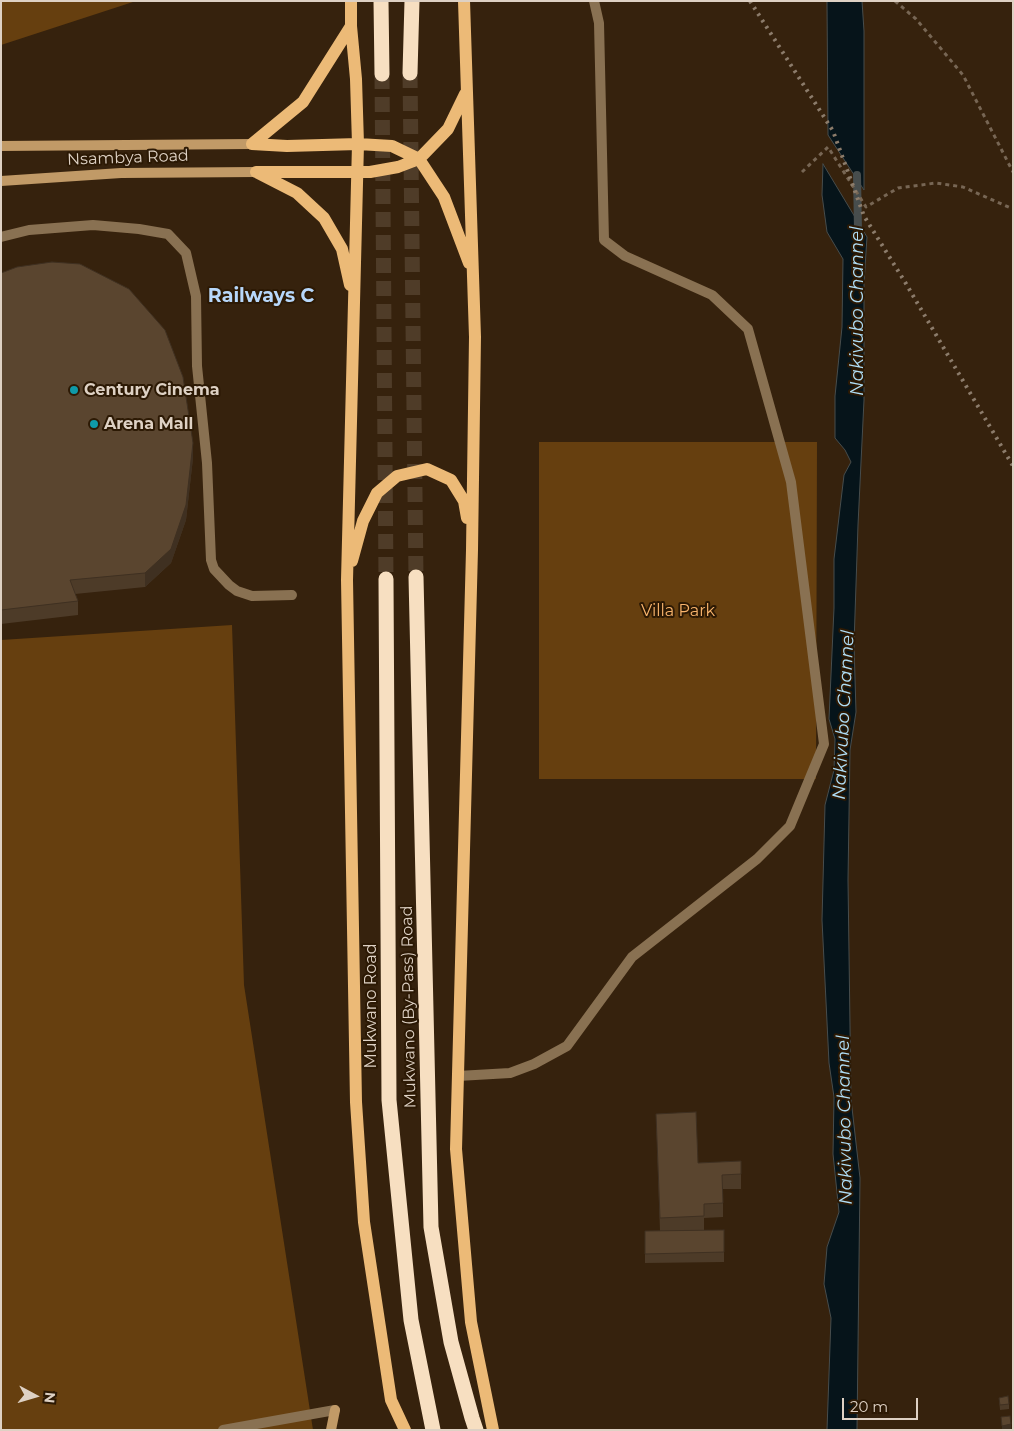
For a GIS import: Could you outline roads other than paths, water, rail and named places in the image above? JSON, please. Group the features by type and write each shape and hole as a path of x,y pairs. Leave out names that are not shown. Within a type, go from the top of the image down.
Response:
{"highway":[{"path":"381,1 382,74"},
{"path":"410,73 412,1"},
{"name":"Mukwano (By-Pass) Road","path":"416,577 432,1227 451,1342 476,1430"},
{"name":"Mukwano Road","path":"386,578 389,1100 411,1320 433,1430"}],"main road":[{"path":"351,1 358,144 346,580 356,1102 364,1222 391,1400 405,1430"},
{"path":"464,1 474,338 472,550 456,1149 470,1322 493,1430"},
{"path":"252,144 303,102 351,26"},
{"path":"256,172 370,172 398,167 419,158 448,129 466,91"},
{"path":"252,144 287,146 358,144 392,146 419,158 444,196 473,275"},
{"name":"Nsambya Road","path":"1,146 252,144"},
{"path":"256,172 296,193 324,218 342,249 354,304"},
{"name":"Nsambya Road","path":"1,181 121,173 256,172"},
{"path":"346,580 363,521 377,493 397,476 427,469 451,480 464,501 472,550"},
{"path":"331,1430 335,1410"}],"lane":[{"path":"458,1076 510,1073 534,1064 567,1046 632,957 757,859 790,826 824,744 791,482 748,329 712,295 625,256 604,240 599,23 594,1"},
{"path":"1,238 29,230 93,225 140,229 168,234 186,253 196,296 197,366 207,463 210,560 214,569 237,591 252,596 292,595"},
{"path":"223,1430 335,1410"}],"water":[{"path":"827,1 862,1 864,31 864,190 828,135"},
{"path":"823,164 867,237 864,283 864,400 854,644 856,712 850,750 848,880 851,1099 860,1178 857,1430 827,1430 831,1318 824,1284 827,1247 839,1212 833,1154 834,1097 829,1063 822,920 825,805 834,770 835,739 829,719 834,608 834,559 844,475 851,462 845,450 835,438 835,396 842,327 843,259 827,232 822,195"}],"waterway":[{"name":"Nakivubo Channel","path":"857,175 858,230"}],"tunnel":[{"path":"410,73 416,577"},
{"path":"382,74 386,579"}],"railway":[{"path":"750,1 833,131 864,216 1013,466"}],"place":[{"name":"Century Cinema","path":"74,390"},
{"name":"Arena Mall","path":"94,424"}],"district":[{"name":"Railways C","path":"261,296"}],"park label":[{"name":"Villa Park","path":"678,611"}]}
